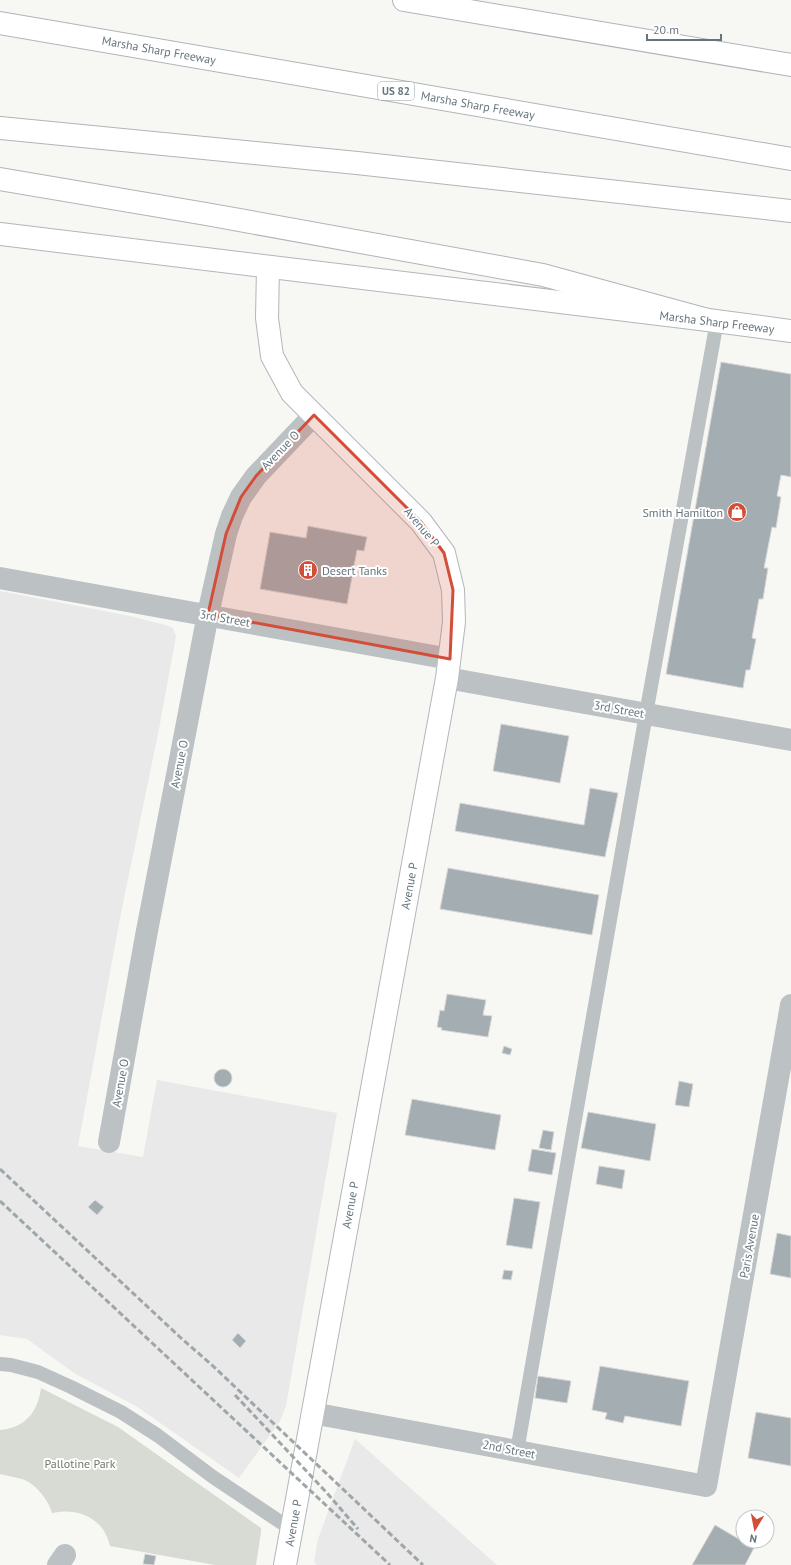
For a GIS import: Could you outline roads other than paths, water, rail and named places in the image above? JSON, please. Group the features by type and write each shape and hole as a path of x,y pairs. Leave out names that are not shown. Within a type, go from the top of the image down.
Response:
{"main road":[{"path":"404,0 791,65"},
{"name":"Marsha Sharp Freeway","path":"0,23 791,159"},
{"path":"0,128 365,164 791,211"},
{"path":"0,179 206,214 543,275 713,321"},
{"name":"Marsha Sharp Freeway","path":"0,234 791,331"},
{"name":"Avenue P","path":"268,267 267,318 272,356 292,393 421,522 444,553 453,590 454,622 449,669 285,1565"}],"street":[{"name":"Avenue O","path":"109,1142 146,936 208,614 226,534 232,516 241,497 256,476 314,415"},
{"name":"3rd Street","path":"0,578 208,614 646,714 791,740"},
{"name":"Paris Avenue","path":"706,1486 791,1005"},
{"name":"2nd Street","path":"312,1413 706,1486"}],"lane":[{"path":"517,1451 713,321"},
{"path":"0,1364 11,1365 38,1372 121,1412 157,1435 213,1477 292,1529"}],"railway":[{"path":"0,1169 213,1366 423,1565"},
{"path":"0,1201 390,1565"},
{"path":"235,1395 327,1493 358,1529"}],"place":[{"name":"Smith Hamilton","path":"737,512"},
{"name":"Desert Tanks","path":"308,570"}],"park label":[{"name":"Pallotine Park","path":"80,1463"}]}
